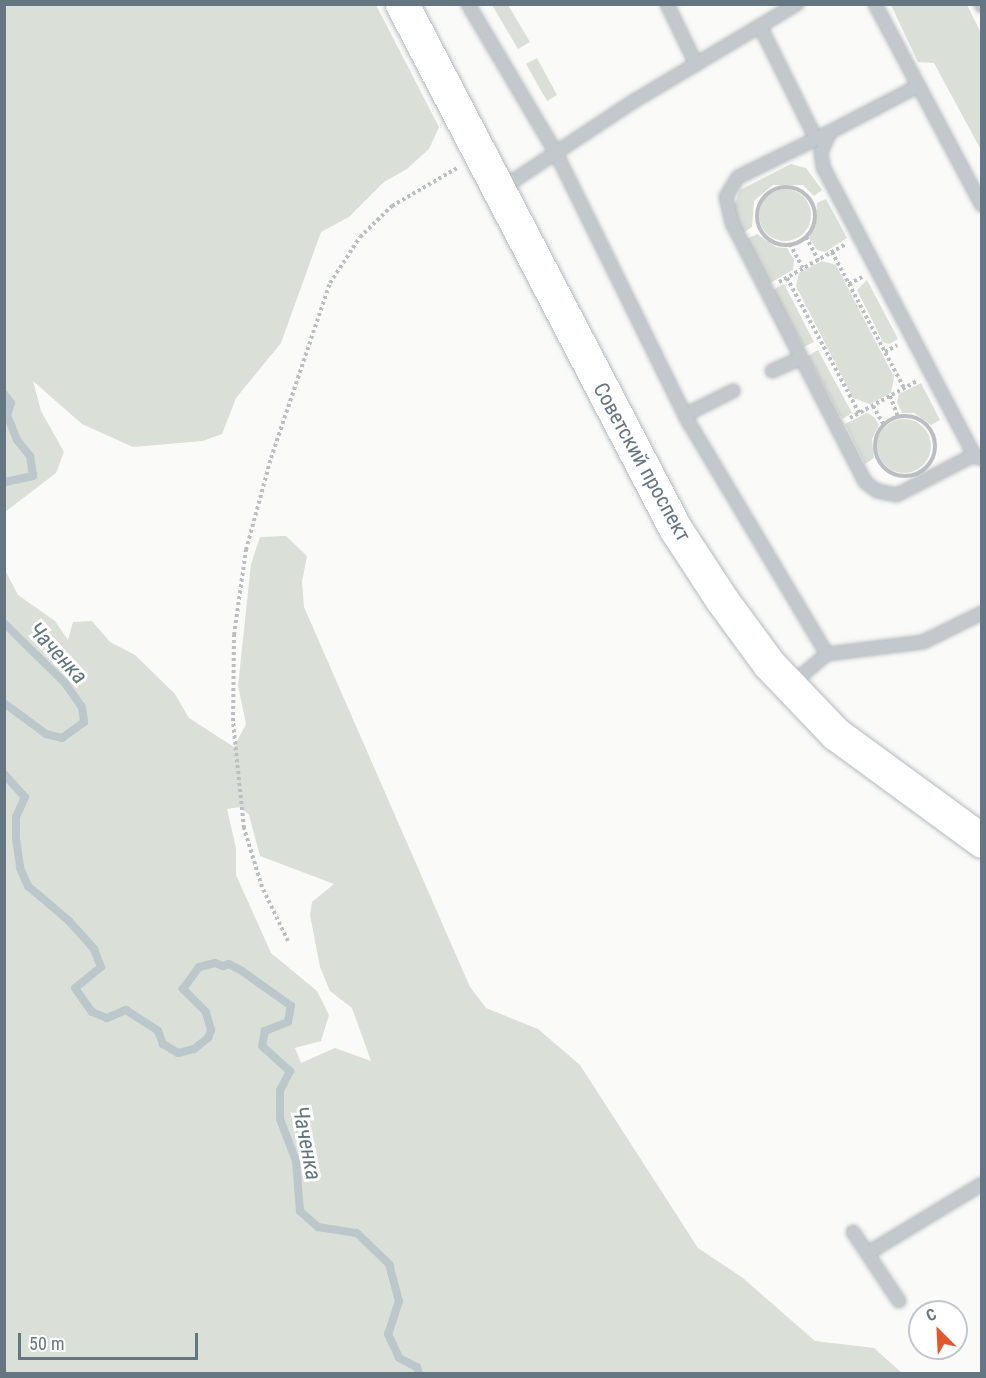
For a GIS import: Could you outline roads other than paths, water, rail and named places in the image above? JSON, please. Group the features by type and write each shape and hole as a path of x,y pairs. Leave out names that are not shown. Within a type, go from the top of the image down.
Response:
{"street":[{"name":"Советский проспект","path":"402,4 478,156 675,528 752,642 789,686 836,734 981,841"}],"lane":[{"path":"468,4 556,153 685,415 827,654"},
{"path":"667,4 696,64"},
{"path":"497,192 696,64 797,4"},
{"path":"875,4 981,205"},
{"path":"760,26 816,139"},
{"path":"830,132 821,152 823,167 978,457 897,495 877,491 865,482 732,223 726,197 738,177 918,86"},
{"path":"772,371 801,357"},
{"path":"685,415 733,391"},
{"path":"789,686 827,654 923,642 981,614"},
{"path":"868,1253 981,1184"},
{"path":"853,1232 899,1301"}],"waterway":[{"name":"Чаченка","path":"4,394 11,403 7,415 17,440 30,456 33,476 4,482"},
{"name":"Чаченка","path":"4,623 65,683 82,707 84,722 62,738 46,734 4,703"},
{"name":"Чаченка","path":"4,774 25,797 16,817 16,838 20,868 28,886 69,921 94,949 101,967 75,988 92,1012 107,1018 126,1010 158,1031 163,1044 178,1053 194,1049 208,1038 211,1030 206,1012 183,989 199,967 215,963 223,966 229,964 242,971 291,1006 288,1022 265,1031 262,1046 290,1071 280,1091 280,1119 296,1161 300,1211 318,1227 357,1233 389,1264 399,1301 388,1334 399,1358 417,1367 419,1374"}]}
